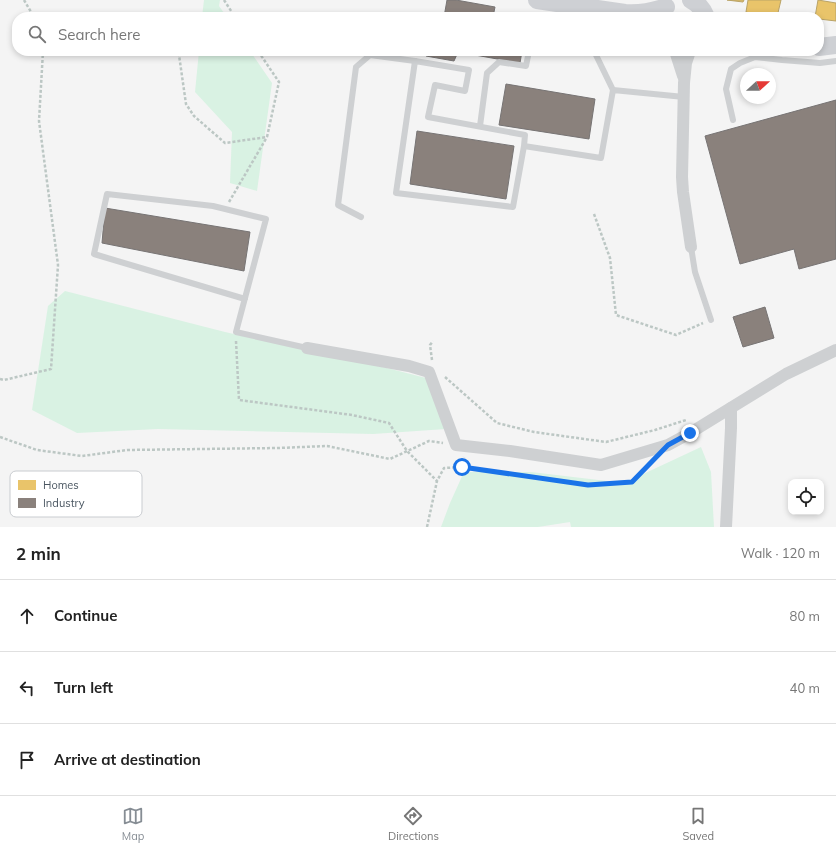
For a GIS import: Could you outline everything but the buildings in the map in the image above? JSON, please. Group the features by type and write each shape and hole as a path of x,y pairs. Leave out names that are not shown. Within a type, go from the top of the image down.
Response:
{"street":[{"path":"537,0 593,12"},
{"path":"648,12 668,8"},
{"path":"824,46 836,45"},
{"path":"676,56 684,83"},
{"path":"688,56 684,83 682,177 691,247"},
{"path":"307,348 409,366 429,372 456,445 510,451 601,465 668,445 786,374 836,350"},
{"path":"726,527 731,408"}],"lane":[{"path":"360,217 338,205 356,67 369,56"},
{"path":"378,56 415,61 469,70 465,91 435,85 428,117 526,135 513,207 396,193 415,61"},
{"path":"480,126 487,73 499,62 526,66 528,56"},
{"path":"524,146 601,158 613,90 596,56"},
{"path":"733,120 726,89 730,69 740,63 755,57 820,63 836,61"},
{"path":"613,90 684,97"},
{"path":"245,299 94,254 107,194 213,206 266,219 245,299 236,332 307,348"},
{"path":"691,247 695,272 711,320"}],"path":[{"path":"24,0 31,12"},
{"path":"224,0 232,12"},
{"path":"0,379 4,380 51,369 58,265 39,121 43,56"},
{"path":"179,56 186,104 194,116 225,143 267,137"},
{"path":"225,209 267,137 279,82 261,56"},
{"path":"594,214 610,258 616,315 676,335 711,320"},
{"path":"236,332 239,400 352,416 389,423 407,451 437,481"},
{"path":"433,341 430,345 433,367"},
{"path":"444,377 497,423 534,432 606,442 655,430 691,418"},
{"path":"0,437 37,450 82,456 127,450 327,446 390,459 430,441 456,445"},
{"path":"427,527 437,481 444,468 462,467 588,485 632,482 668,445"}],"green space":[{"path":"204,0 220,0 219,6 223,12 203,12"},
{"path":"199,56 253,56 272,83 257,191 230,183 232,132 195,92"},
{"path":"65,291 225,332 426,378 446,429 373,434 158,429 77,433 32,410 48,306"},
{"path":"701,447 711,472 714,527 571,527 570,522 538,527 441,527 464,472 531,472 624,483"}],"route":[{"path":"462,467 588,485 632,482 668,445 690,433"}]}
